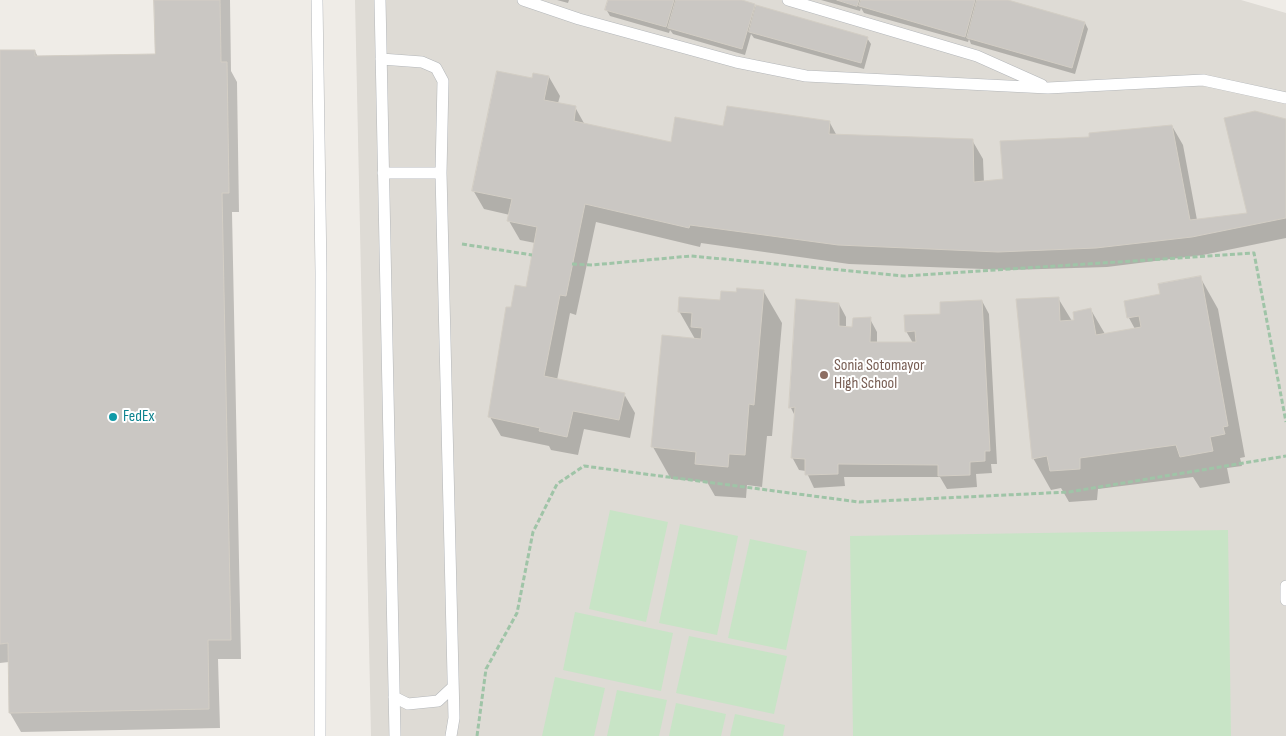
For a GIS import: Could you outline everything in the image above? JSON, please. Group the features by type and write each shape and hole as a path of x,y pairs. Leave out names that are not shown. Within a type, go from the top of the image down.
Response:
{"lane":[{"path":"317,0 321,273 320,736"},
{"path":"380,0 395,736"},
{"path":"523,0 579,19 727,60 806,76 1048,88 1203,80 1286,98"},
{"path":"788,0 978,56 1048,88"},
{"path":"380,59 422,62 436,68 443,81 441,173 454,718 451,736"},
{"path":"383,173 441,173"},
{"path":"1286,586 1286,600"},
{"path":"394,697 408,704 438,701 453,687"}],"path":[{"path":"444,241 532,255"},
{"path":"572,264 592,265 691,256 904,276 1254,253 1286,422"},
{"path":"476,736 486,669 517,613 533,532 556,484 584,466 859,502 1069,492 1286,456"}],"shaded area":[{"name":"Sonia Sotomayor High School","path":"355,0 1241,0 1286,13 1286,736 371,736"}],"green space":[{"path":"610,510 668,522 646,622 589,609"},
{"path":"680,524 738,536 717,635 659,623"},
{"path":"1228,530 1231,736 853,736 850,536"},
{"path":"750,539 807,551 786,650 728,638"},
{"path":"575,612 673,633 661,691 563,670"},
{"path":"689,636 787,656 774,714 676,693"},
{"path":"555,677 605,688 594,736 542,736"},
{"path":"617,690 667,700 659,736 607,736"},
{"path":"676,703 726,714 721,736 669,736"},
{"path":"735,714 785,725 783,736 730,736"}],"building":[{"name":"FedEx","path":"154,0 220,0 221,62 227,62 229,193 222,193 231,640 208,640 209,709 9,713 8,643 0,644 0,50 35,50 35,56 155,54"},
{"path":"608,0 674,0 666,27 605,10"},
{"path":"676,0 742,0 755,4 742,49 668,28"},
{"path":"837,0 859,0 857,6"},
{"path":"861,0 975,0 965,37 859,6"},
{"path":"977,0 1008,0 1085,22 1072,68 967,38"},
{"path":"756,5 868,37 861,63 749,32"},
{"path":"497,71 532,78 533,73 549,76 544,100 576,106 574,121 671,142 675,117 723,126 727,106 830,121 829,134 973,139 974,182 1003,179 1000,141 1089,137 1089,133 1172,125 1190,220 1247,213 1224,118 1255,111 1286,119 1286,218 1192,237 1096,248 998,252 838,245 690,225 689,228 585,204 566,296 560,295 544,376 625,393 619,420 573,411 567,437 539,431 540,428 488,417 506,307 511,307 515,285 526,287 537,227 507,221 512,199 472,191"},
{"path":"1201,276 1228,426 1223,427 1225,434 1210,437 1213,451 1180,457 1176,445 1080,458 1080,469 1050,471 1047,456 1032,459 1016,299 1059,297 1060,321 1074,320 1073,312 1091,308 1096,335 1141,327 1139,316 1127,318 1124,301 1160,294 1158,284"},
{"path":"737,288 764,290 754,405 749,404 745,455 729,454 728,467 695,464 696,452 651,447 662,335 701,339 702,328 691,327 692,313 678,312 679,297 720,300 721,291 736,292"},
{"path":"796,299 839,303 839,326 852,327 853,318 871,317 870,342 916,342 915,331 905,332 904,315 940,314 940,302 982,300 990,451 985,451 985,461 970,462 970,475 938,476 938,465 838,464 838,474 805,475 805,459 791,458 795,407 789,408"}],"place":[{"name":"Sonia Sotomayor High School","path":"824,375"},
{"name":"FedEx","path":"113,417"}]}
